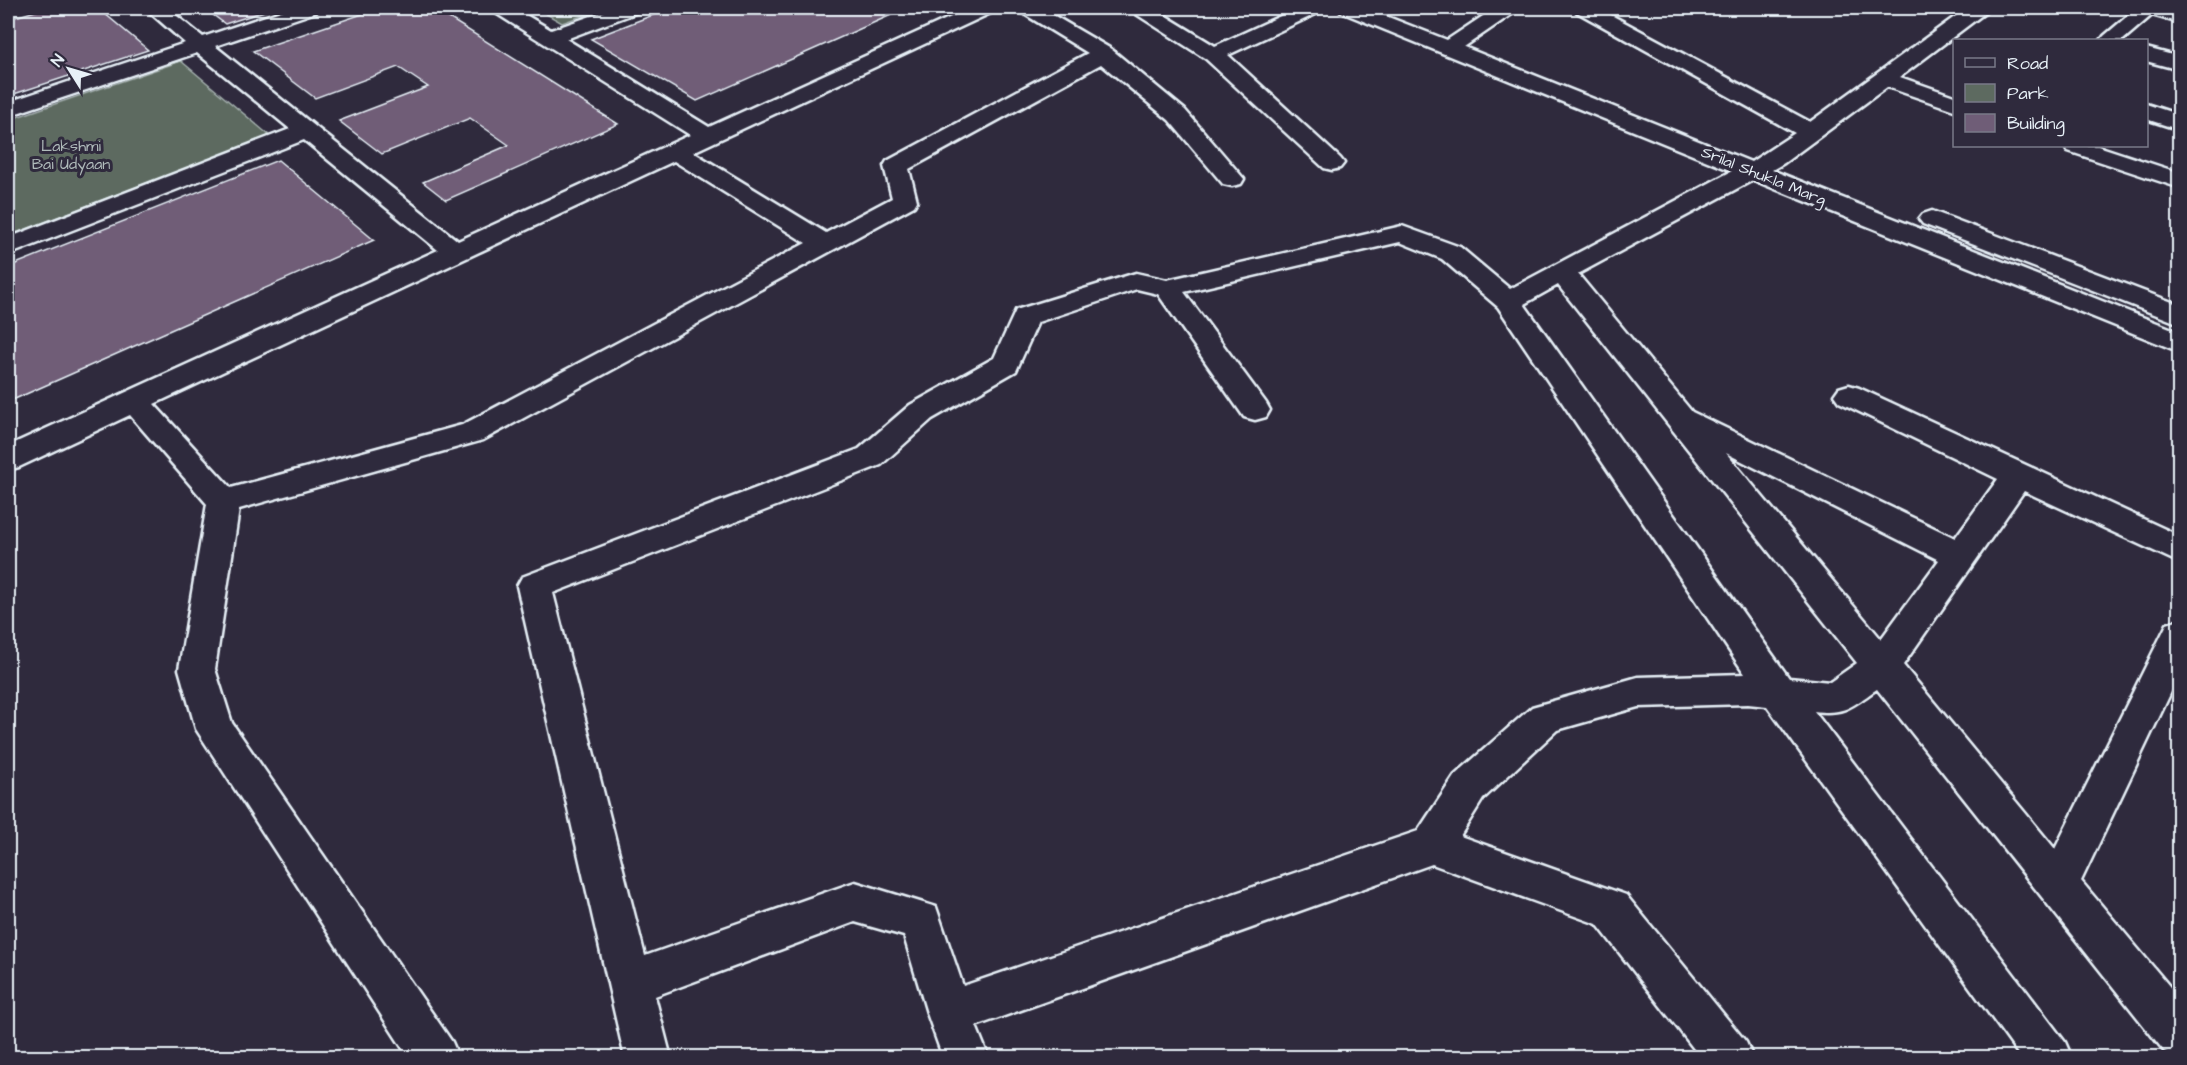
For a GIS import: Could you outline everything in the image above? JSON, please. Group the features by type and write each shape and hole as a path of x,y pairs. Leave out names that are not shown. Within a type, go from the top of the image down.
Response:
{"street":[{"path":"155,8 456,252"},
{"path":"8,109 309,8"},
{"path":"501,8 706,136"},
{"path":"550,38 631,8"},
{"path":"8,459 986,8"},
{"path":"1028,8 1103,54 1177,116 1232,179"},
{"path":"1140,8 1214,54 1332,163"},
{"path":"1214,54 1313,8"},
{"name":"Srilal Shukla Marg","path":"1348,8 1457,42 1776,158 2180,315"},
{"name":"Srilal Shukla Marg","path":"1394,8 1457,42 1752,170 2180,343"},
{"path":"1457,42 1508,8"},
{"path":"1584,8 1810,132"},
{"path":"1508,300 1776,158 1979,8"},
{"path":"2112,39 2149,8 2180,16"},
{"path":"224,502 472,433 905,201 896,166 1103,54"},
{"path":"2148,55 2180,64"},
{"path":"1883,78 1953,103"},
{"path":"2148,112 2180,123"},
{"path":"8,247 307,131"},
{"path":"2079,147 2180,182"},
{"path":"674,151 826,244"},
{"path":"648,1058 534,586 870,457 921,412 1006,363 1026,316 1136,281 1167,288 1402,234 1451,253 1508,300 1778,692 2049,1058"},
{"path":"1562,272 2180,1035"},
{"path":"1167,288 1255,410"},
{"path":"1848,395 2180,551"},
{"path":"134,400 224,502"},
{"path":"1680,417 1960,555"},
{"path":"949,1013 1432,845 1469,787 1545,718 1638,692 1748,689 1835,698 1882,666 2018,475"},
{"path":"224,502 197,669 215,729 436,1058"},
{"path":"2058,885 2180,634"},
{"path":"1432,845 1611,909 1730,1058"},
{"path":"630,983 855,902 921,921 949,1013 966,1058"}],"green space":[{"path":"536,8 604,8 562,23"},
{"name":"Lakshmi Bai Udyaan","path":"181,61 270,136 8,236 8,120"}],"building":[{"path":"46,8 98,8 148,50 8,96 8,19"},
{"path":"204,8 274,8 225,24"},
{"path":"380,8 433,8 618,124 446,200 423,182 509,145 470,118 382,154 339,121 428,87 398,67 315,98 253,51"},
{"path":"671,8 907,8 697,101 591,39"},
{"path":"278,160 374,240 8,402 8,267"}]}
